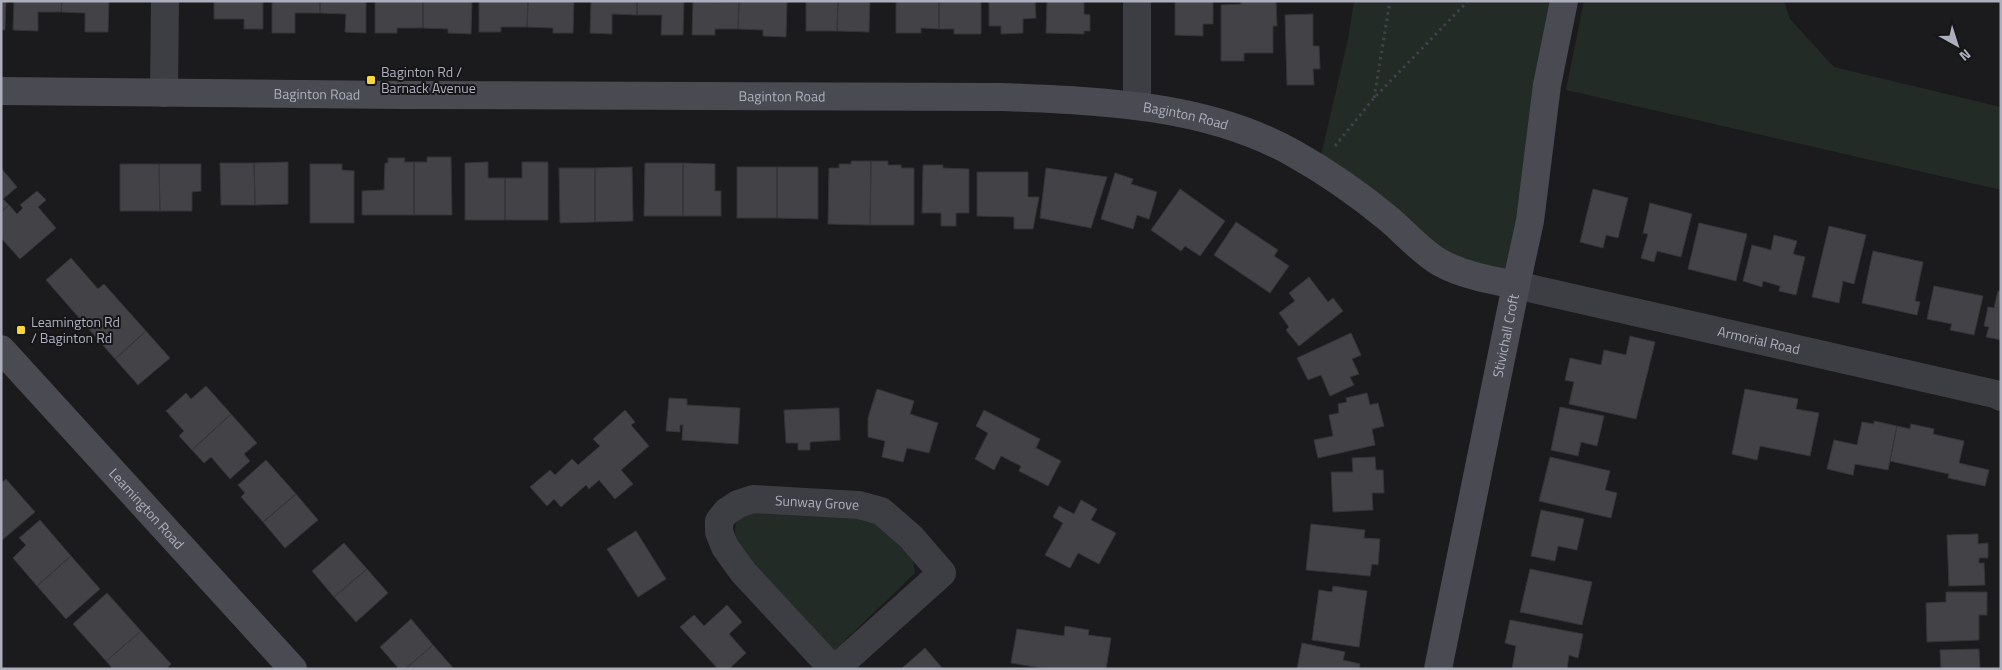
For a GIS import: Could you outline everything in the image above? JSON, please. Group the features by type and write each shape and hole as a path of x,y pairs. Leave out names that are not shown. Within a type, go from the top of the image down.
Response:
{"street":[{"path":"164,93 165,1"},
{"path":"1137,1 1137,106"},
{"name":"Stivichall Croft","path":"1438,669 1530,221 1547,85 1564,1"},
{"name":"Baginton Road","path":"1,91 401,96 1002,97 1072,100 1137,106 1194,116 1241,129 1285,149 1318,168 1389,219 1439,262 1476,276 1516,285"},
{"name":"Armorial Road","path":"1516,285 1995,394 2001,397"},
{"name":"Leamington Road","path":"1,350 293,669"},
{"name":"Sunway Grove","path":"754,499 859,505 881,511 912,537 942,573 834,669 732,559 719,532 719,522 726,512 738,504 754,499"}],"path":[{"path":"1374,98 1390,1"},
{"path":"1318,168 1374,98 1468,1"}],"shaded area":[{"path":"1354,1 1564,1 1515,285 1492,280 1318,168 1348,39"},
{"path":"1584,1 1784,1 1790,19 1834,67 2001,107 2001,190 1566,90"},
{"path":"766,509 873,520 912,554 915,573 834,651 744,556 737,541 736,524 743,516"}],"building":[{"path":"1,1 6,1 5,30 1,30"},
{"path":"14,1 62,1 61,12 38,12 38,31 13,30"},
{"path":"62,1 109,1 108,32 85,32 85,13 61,12"},
{"path":"214,1 263,1 263,29 244,29 244,19 214,19"},
{"path":"272,1 320,1 320,13 295,13 295,33 272,33"},
{"path":"320,1 366,1 366,33 345,32 346,14 320,13"},
{"path":"375,1 423,1 423,28 397,28 397,33 375,33"},
{"path":"423,1 472,1 471,34 448,33 448,29 423,28"},
{"path":"479,1 528,1 527,27 501,27 501,32 479,32"},
{"path":"528,1 574,1 573,33 553,33 553,28 527,27"},
{"path":"591,1 637,1 637,15 612,14 612,34 590,33"},
{"path":"637,1 684,1 683,35 661,35 662,15 637,15"},
{"path":"693,1 739,2 738,29 715,29 715,35 692,35"},
{"path":"787,1 786,37 763,36 763,30 738,29 739,2"},
{"path":"806,1 838,1 837,31 806,31"},
{"path":"838,1 870,1 869,32 837,31"},
{"path":"896,1 939,1 939,29 921,28 921,33 896,33"},
{"path":"939,1 981,1 981,34 954,34 954,29 939,29"},
{"path":"989,1 1035,1 1036,18 1023,19 1023,33 1001,34 1001,26 989,26"},
{"path":"1047,1 1090,1 1084,2 1084,14 1090,15 1090,31 1084,31 1084,34 1046,33"},
{"path":"1175,1 1213,1 1213,24 1203,24 1203,36 1175,35"},
{"path":"1241,1 1276,1 1277,26 1273,26 1273,53 1244,53 1244,61 1221,61 1221,5 1241,4"},
{"path":"1313,14 1313,46 1319,46 1320,69 1313,69 1314,85 1287,85 1285,15"},
{"path":"427,157 451,157 452,215 414,215 414,162 427,162"},
{"path":"388,158 405,158 404,162 414,162 414,215 362,215 362,191 384,190 385,163 388,163"},
{"path":"851,161 871,161 870,225 828,224 829,168 839,168 839,164 851,164"},
{"path":"871,161 888,161 888,165 914,168 914,225 870,225"},
{"path":"288,162 288,204 255,205 254,163"},
{"path":"488,162 488,178 505,178 505,220 465,220 465,163"},
{"path":"522,162 548,162 548,220 505,220 505,178 522,178"},
{"path":"220,163 254,163 255,205 221,205"},
{"path":"645,163 683,163 683,216 644,216"},
{"path":"683,163 715,164 715,191 721,191 721,216 683,216"},
{"path":"120,164 159,164 160,211 120,211"},
{"path":"159,164 201,164 201,191 192,192 192,211 160,211"},
{"path":"310,164 342,164 342,170 354,171 354,223 310,223"},
{"path":"923,165 943,165 943,168 969,169 969,213 956,213 956,226 941,226 941,213 922,213"},
{"path":"632,167 633,221 595,222 595,168"},
{"path":"737,167 777,167 777,218 737,218"},
{"path":"777,167 818,167 818,219 777,218"},
{"path":"1,168 17,187 3,199 9,205 1,212"},
{"path":"559,168 595,168 595,222 560,223"},
{"path":"1046,168 1107,177 1091,228 1040,218"},
{"path":"977,172 1028,172 1028,197 1039,197 1033,229 1014,229 1014,217 977,216"},
{"path":"1115,173 1133,179 1131,184 1157,192 1149,219 1137,215 1133,229 1101,219"},
{"path":"1180,189 1225,221 1200,256 1185,246 1181,251 1151,230"},
{"path":"1593,189 1628,198 1618,238 1606,235 1603,248 1580,242"},
{"path":"37,191 46,200 38,207 56,228 20,259 1,238 1,212 9,205 17,214 23,208 20,205"},
{"path":"1650,203 1692,214 1681,257 1657,251 1654,262 1641,258 1648,234 1643,233"},
{"path":"1236,222 1278,250 1274,256 1289,266 1270,293 1214,255"},
{"path":"1699,223 1747,234 1736,281 1688,269"},
{"path":"1829,226 1866,235 1854,284 1843,281 1839,303 1812,297"},
{"path":"1774,235 1797,241 1793,254 1805,257 1796,295 1779,291 1780,286 1763,281 1762,287 1743,281 1752,245 1771,250"},
{"path":"1873,251 1923,262 1915,301 1920,302 1917,315 1862,303"},
{"path":"71,258 98,289 104,284 146,331 115,359 46,280"},
{"path":"1309,277 1328,302 1333,298 1343,311 1299,346 1286,330 1289,327 1279,313 1295,301 1289,293"},
{"path":"1934,286 1983,296 1974,335 1950,330 1952,324 1927,319"},
{"path":"1998,291 2001,291 2001,340 1986,337 1989,327 1984,326 1988,307 1994,308"},
{"path":"146,331 170,358 138,385 115,359"},
{"path":"1351,333 1361,355 1352,359 1359,374 1350,377 1354,385 1330,396 1321,375 1308,380 1297,358"},
{"path":"1630,336 1655,342 1636,419 1569,404 1574,382 1565,380 1570,358 1601,365 1604,350 1626,355"},
{"path":"206,386 231,414 192,450 179,436 184,431 166,411 186,393 191,399"},
{"path":"877,389 914,401 910,414 938,423 929,453 907,448 903,462 882,457 885,441 868,437 868,418"},
{"path":"1745,389 1798,399 1796,409 1819,413 1810,456 1760,446 1757,460 1732,454"},
{"path":"1367,393 1370,405 1378,403 1384,426 1372,429 1375,445 1318,458 1314,440 1333,436 1329,415 1339,413 1338,404 1347,402 1346,398"},
{"path":"669,398 687,399 687,405 740,408 738,444 682,440 683,425 680,425 680,432 666,431"},
{"path":"1560,407 1604,416 1597,446 1581,442 1578,456 1551,450"},
{"path":"839,408 840,440 810,442 810,450 798,450 798,443 786,443 784,410"},
{"path":"625,410 635,422 631,425 649,446 621,470 633,484 615,499 599,480 589,489 586,485 561,507 554,499 547,506 530,487 550,470 555,475 572,459 578,465 600,446 593,439"},
{"path":"984,410 1040,439 1036,448 1061,461 1048,486 1019,471 1021,466 1001,456 994,470 975,459 988,433 976,426"},
{"path":"231,414 257,443 244,454 250,461 230,479 211,457 204,463 192,450"},
{"path":"1874,421 1897,426 1888,470 1855,464 1853,475 1827,469 1834,440 1857,445 1862,422 1874,424"},
{"path":"1911,424 1934,429 1933,434 1964,441 1959,463 1989,470 1985,486 1948,478 1949,474 1890,461 1897,426 1910,429"},
{"path":"1375,457 1376,470 1383,470 1384,493 1372,493 1373,510 1333,512 1331,472 1353,472 1352,458"},
{"path":"1550,457 1610,471 1605,490 1617,493 1611,518 1539,501"},
{"path":"266,460 296,494 263,522 241,497 245,493 238,485"},
{"path":"6,479 35,512 1,541 1,483"},
{"path":"296,494 318,520 285,548 263,522"},
{"path":"1081,500 1097,509 1091,520 1116,533 1099,564 1078,553 1070,568 1045,555 1063,523 1053,517 1059,506 1074,514"},
{"path":"1541,510 1584,519 1577,550 1558,546 1555,561 1531,556"},
{"path":"40,520 71,556 37,586 13,558 26,545 19,538"},
{"path":"1311,524 1365,530 1364,538 1380,539 1378,565 1372,564 1370,576 1306,570"},
{"path":"636,531 666,579 638,597 607,549"},
{"path":"1978,534 1978,544 1988,543 1988,558 1979,558 1979,563 1984,563 1985,585 1949,586 1947,535"},
{"path":"344,543 367,569 334,597 312,571"},
{"path":"71,556 100,589 66,619 37,586"},
{"path":"367,569 388,593 356,622 334,597"},
{"path":"1530,569 1592,582 1582,625 1520,612"},
{"path":"1333,586 1367,591 1359,647 1312,640 1319,590 1332,592"},
{"path":"1946,592 1987,592 1987,615 1979,615 1979,640 1927,642 1926,603 1946,602"},
{"path":"107,593 141,631 106,661 73,624"},
{"path":"727,605 742,622 729,634 746,653 729,669 718,669 680,627 694,615 704,626"},
{"path":"411,619 433,645 405,669 399,669 380,647"},
{"path":"1510,620 1583,634 1578,658 1569,655 1567,669 1512,669 1516,646 1505,643"},
{"path":"1065,626 1089,630 1088,635 1111,638 1106,669 1047,669 1011,663 1017,629 1064,636"},
{"path":"141,631 171,664 166,669 113,669 106,661"},
{"path":"1302,643 1345,652 1343,660 1360,664 1359,669 1297,669"},
{"path":"433,645 454,669 405,669"},
{"path":"925,648 943,669 901,669"},
{"path":"1979,649 1980,669 1941,669 1940,650"}],"place":[{"name":"Baginton Rd / Barnack Avenue","path":"371,80"},
{"name":"Leamington Rd / Baginton Rd","path":"21,330"}]}
